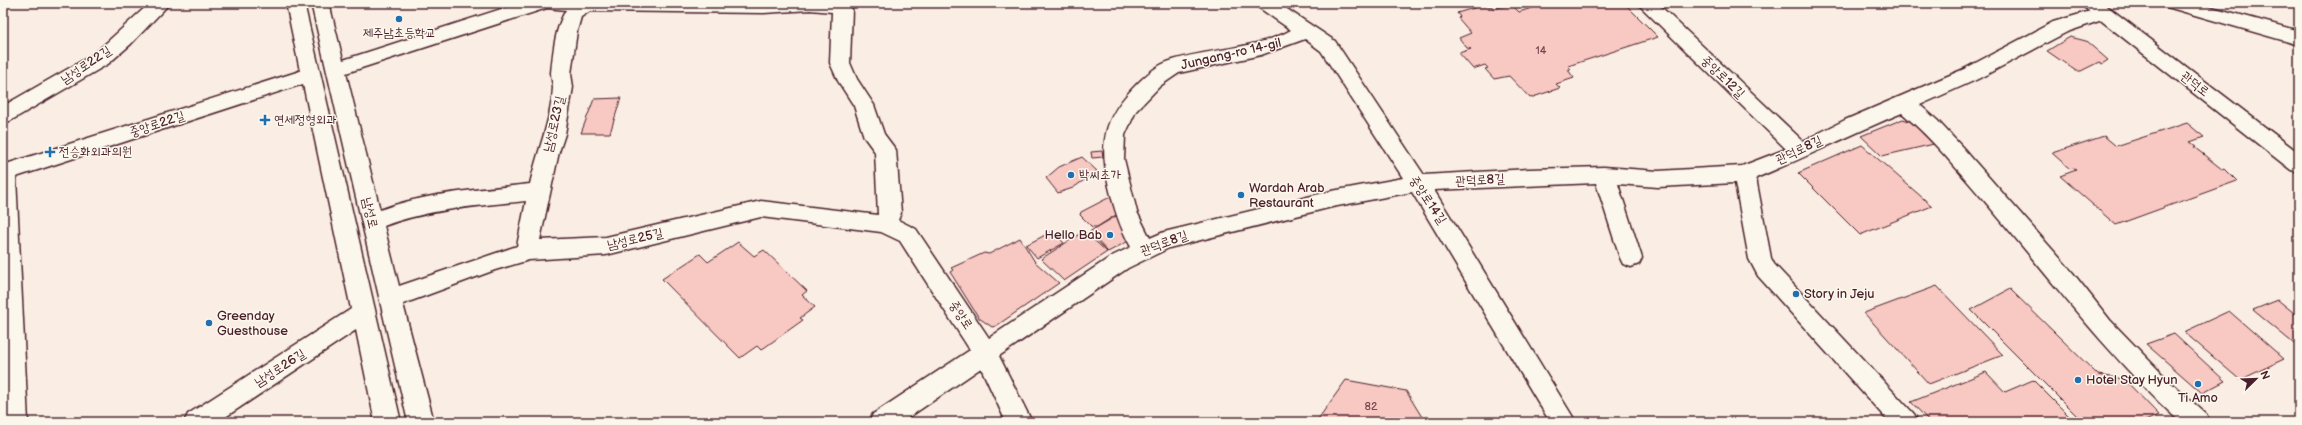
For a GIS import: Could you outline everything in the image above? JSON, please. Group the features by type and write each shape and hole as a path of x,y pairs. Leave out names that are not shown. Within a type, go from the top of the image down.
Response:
{"street":[{"name":"남성로22길","path":"3,116 14,108 102,58 161,3"},
{"path":"295,3 388,422"},
{"name":"남성로","path":"320,3 390,299 422,422"},
{"path":"336,70 541,3"},
{"path":"552,3 764,7 828,4 842,9 840,63 848,81 864,105 874,137 884,150 890,213 885,224"},
{"name":"남성로23길","path":"529,251 528,242 539,191 556,126 563,86 561,74 567,31 573,14 587,3"},
{"name":"중앙로14길","path":"1265,3 1328,46 1435,209 1563,422"},
{"name":"중앙로12길","path":"1646,3 1801,150"},
{"path":"2174,3 2299,38"},
{"name":"관덕로8길","path":"882,422 1120,262 1145,248 1189,233 1332,199 1417,183 1604,175 1658,178 1744,174 1801,150 1852,125 1905,104 1997,61 2097,8"},
{"name":"관덕로","path":"2097,8 2299,164"},
{"name":"Jungang-ro 14-gil","path":"1145,248 1137,239 1127,216 1112,154 1121,113 1131,100 1154,79 1174,66 1286,41 1306,30"},
{"name":"중앙로22길","path":"4,172 310,75"},
{"path":"1905,104 1930,125 1956,154 2065,279 2102,327 2161,389 2197,422"},
{"path":"4,172 8,391 15,422"},
{"path":"1744,174 1760,259 1766,270 1905,422"},
{"path":"1604,175 1631,258"},
{"path":"372,222 406,209 539,191"},
{"name":"남성로25길","path":"390,299 491,262 529,251 541,249 606,246 761,209 885,224"},
{"name":"중앙로","path":"885,224 908,235 985,352 1019,422"},
{"name":"남성로26길","path":"198,422 363,313"}],"building":[{"path":"1548,3 1624,3 1658,37 1568,66 1571,69 1568,70 1574,78 1556,84 1560,88 1530,98 1509,76 1494,79 1485,69 1488,68 1485,65 1473,69 1459,53 1471,49 1467,48 1459,38 1471,33 1458,18 1460,17 1457,13 1484,5 1487,7 1491,6 1494,9 1511,4 1519,12"},
{"path":"2070,37 2086,41 2108,60 2102,64 2099,62 2081,71 2076,71 2047,51"},
{"path":"621,98 610,133 581,133 594,99"},
{"path":"1903,119 1912,122 1934,144 1882,156 1861,136"},
{"path":"2187,123 2204,137 2190,142 2196,146 2194,147 2223,170 2225,169 2237,181 2116,225 2060,176 2076,170 2073,168 2070,169 2052,153 2104,136 2116,146"},
{"path":"1862,145 1932,206 1860,235 1798,173"},
{"path":"1102,151 1103,157 1092,158 1091,152"},
{"name":"박씨초가","path":"1082,157 1097,171 1073,188 1058,193 1046,178 1059,167"},
{"name":"박씨초가","path":"1110,197 1119,213 1097,227 1092,227 1080,215 1081,212"},
{"path":"1118,215 1130,240 1108,252 1089,232"},
{"path":"1053,231 1064,243 1037,258 1026,245"},
{"path":"1084,231 1107,252 1064,281 1041,259"},
{"path":"1020,238 1035,262 1059,283 996,326 992,327 979,318 950,272 953,270 951,268 984,253 989,254"},
{"path":"738,242 754,256 764,250 807,291 802,295 815,307 800,318 803,320 761,350 757,346 740,358 662,279 700,254 708,262"},
{"path":"1937,286 2003,355 1929,384 1864,313"},
{"path":"2010,289 2098,375 2124,379 2159,415 2143,422 2083,422 1971,310"},
{"path":"2278,300 2299,317 2299,348 2253,310"},
{"path":"2229,311 2284,359 2240,380 2184,332"},
{"path":"2174,334 2225,381 2202,393 2146,344"},
{"path":"1986,372 2005,392 2033,380 2075,422 1930,422 1911,402"},
{"path":"1346,380 1406,391 1425,422 1316,422"}],"place":[{"name":"제주남초등학교","path":"399,19"},
{"name":"연세정형외과","path":"265,120"},
{"name":"전승화외과의원","path":"50,152"},
{"name":"박씨초가","path":"1071,175"},
{"name":"Wardah Arab Restaurant","path":"1241,195"},
{"name":"Hello Bab","path":"1110,235"},
{"name":"Story in Jeju","path":"1796,294"},
{"name":"Greenday Guesthouse","path":"209,323"},
{"name":"Hotel Stay Hyun","path":"2078,380"},
{"name":"Ti Amo","path":"2198,384"}]}
